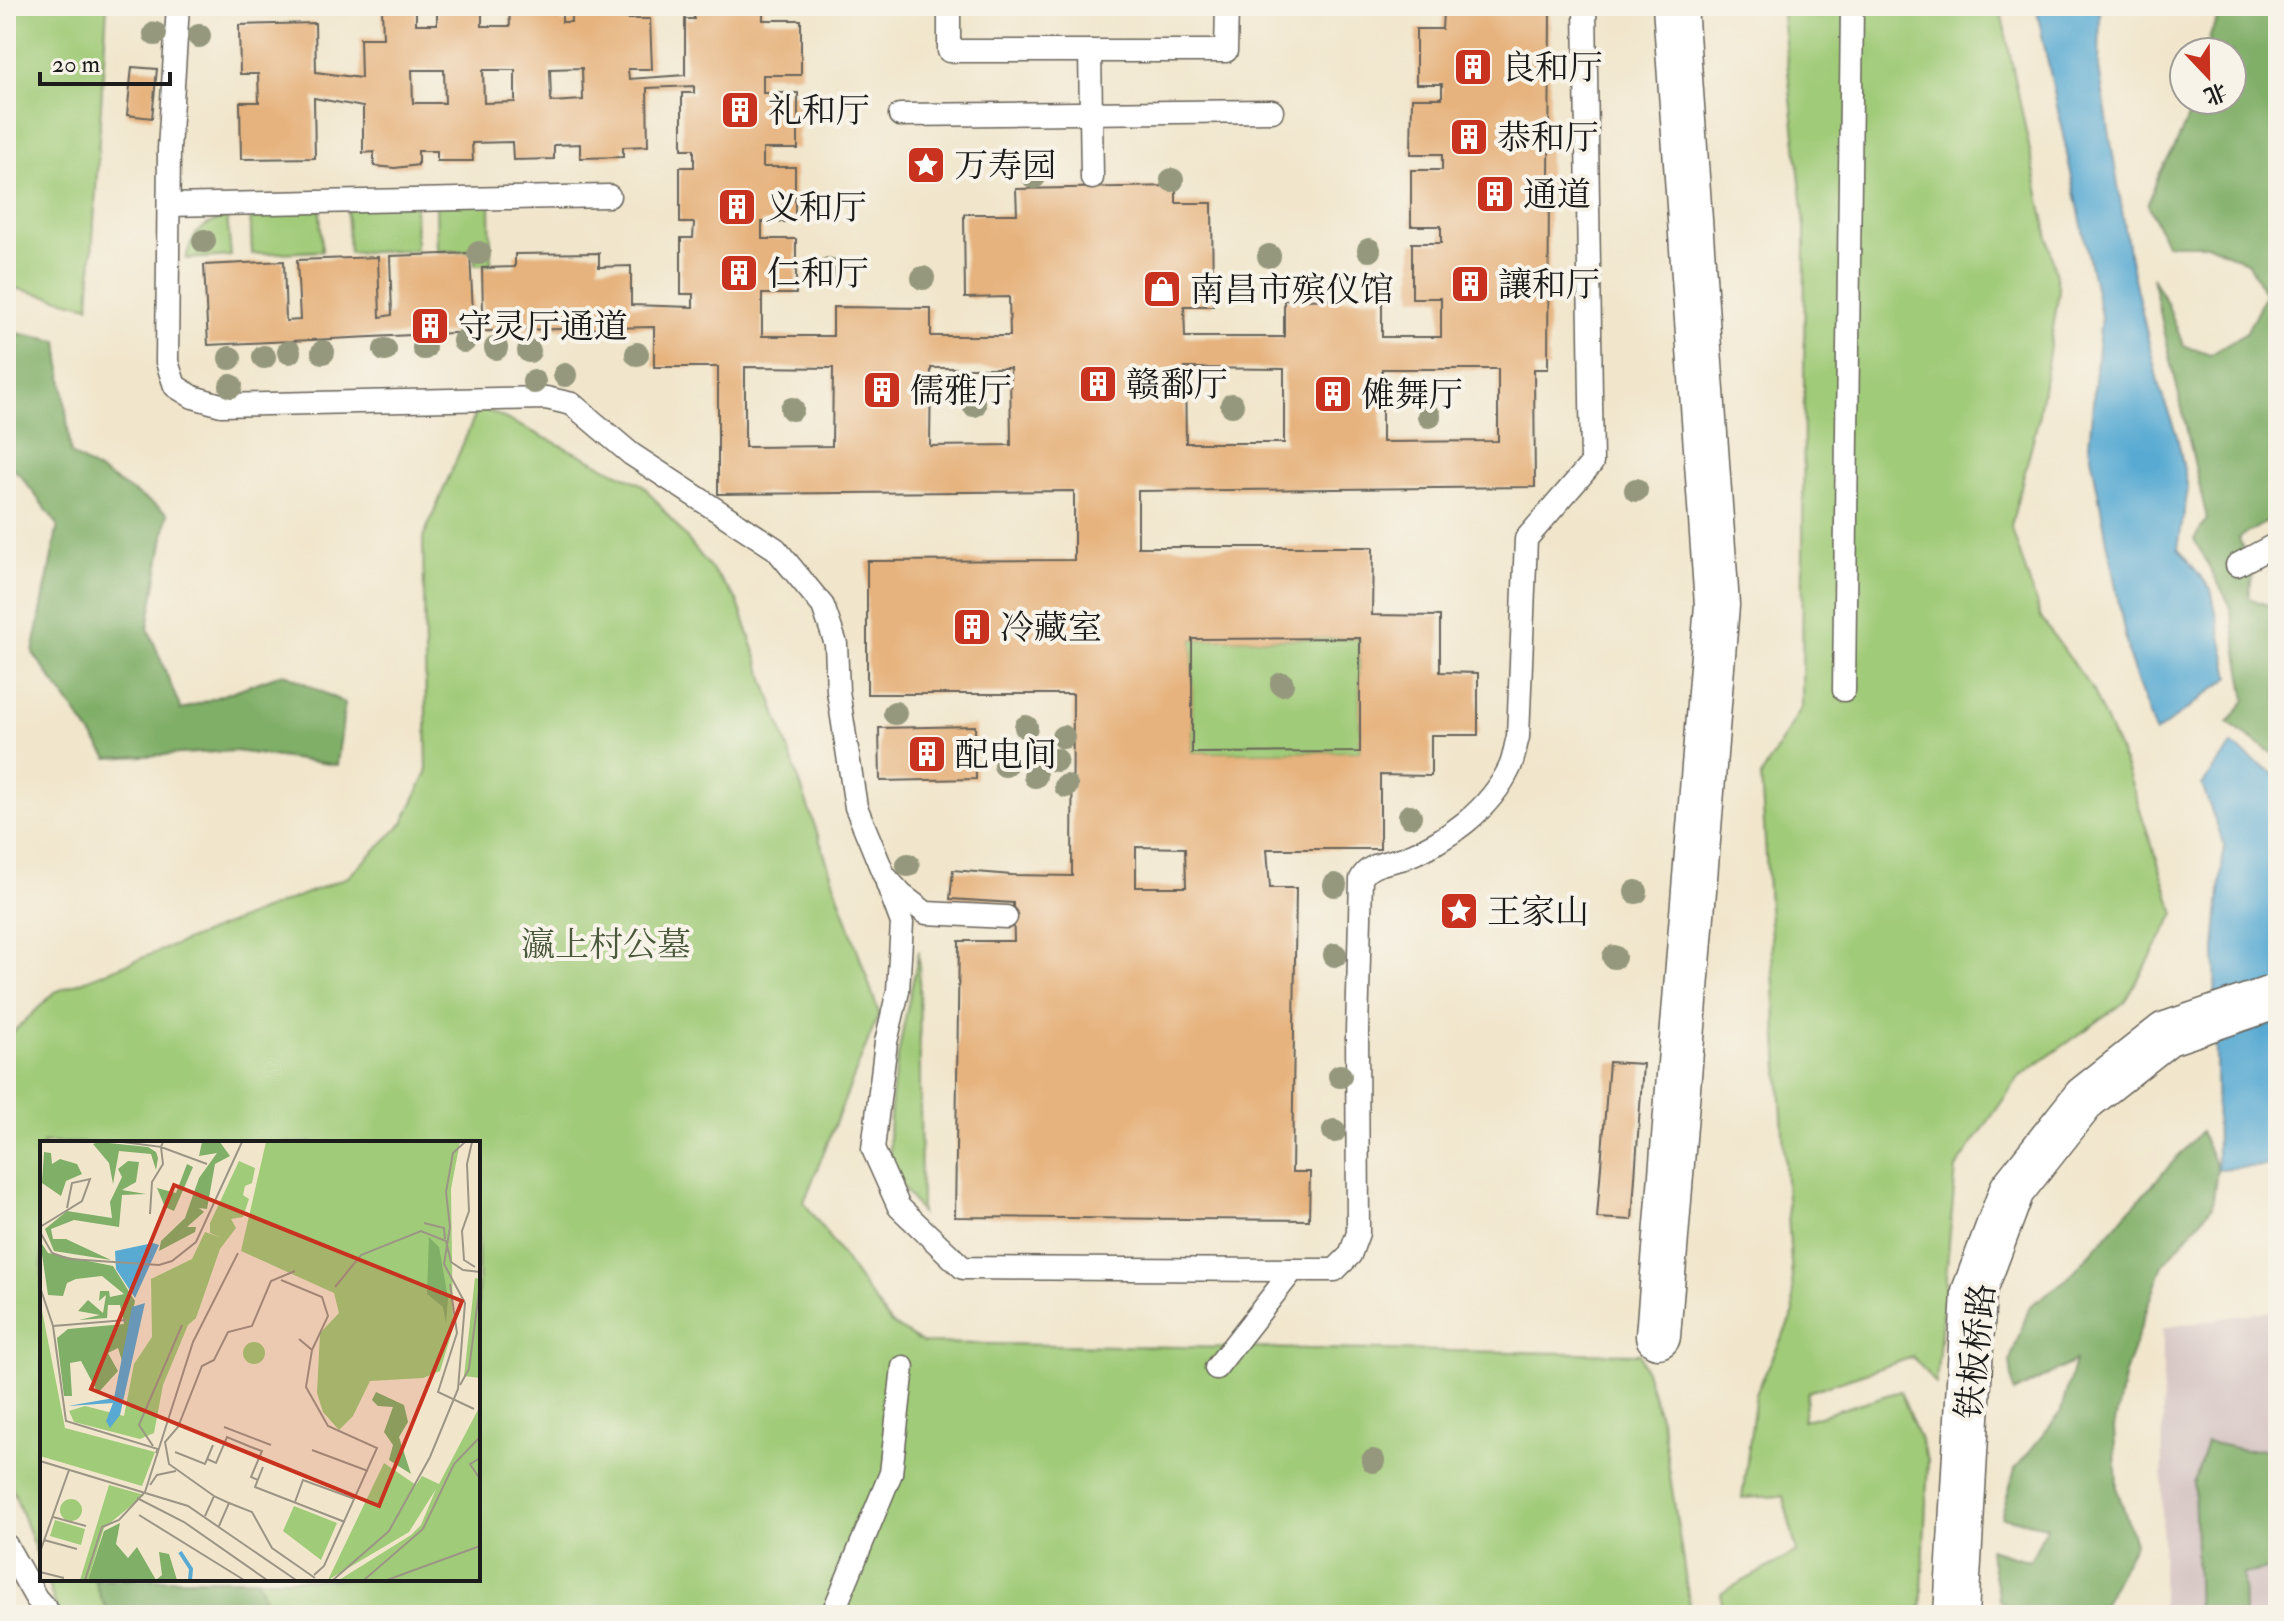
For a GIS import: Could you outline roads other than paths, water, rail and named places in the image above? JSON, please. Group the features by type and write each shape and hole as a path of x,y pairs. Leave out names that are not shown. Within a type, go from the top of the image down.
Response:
{"street":[{"path":"1658,1336 1717,605 1675,6"},
{"name":"铁板桥路","path":"1956,1615 1974,1292 2012,1190 2085,1098 2166,1034 2278,996"}],"lane":[{"path":"178,6 169,149 167,362 175,386 193,397 221,405 546,398 572,404 631,454 776,549 823,606 836,644 838,691 856,807 902,923 898,991 886,1042 873,1149 899,1207 963,1268 1293,1270 1335,1270 1350,1255 1358,1233 1357,1032 1361,879 1369,868 1427,847 1457,828 1490,800 1510,766 1518,737 1526,539 1592,463 1585,6"},
{"path":"949,6 949,51 1226,51 1227,6"},
{"path":"1844,690 1852,6"},
{"path":"1090,51 1092,178"},
{"path":"900,115 1272,111"},
{"path":"169,205 609,196"},
{"path":"2237,565 2278,543"},
{"path":"884,875 902,895 926,913 1006,917"},
{"path":"1216,1368 1293,1270"},
{"path":"832,1615 891,1473 903,1367"},
{"path":"6,1545 36,1598 51,1615"}],"water":[{"path":"2036,6 2100,6 2099,69 2131,265 2159,386 2177,436 2188,489 2178,548 2211,589 2230,677 2155,733 2129,657 2089,445 2101,316"},
{"path":"2232,745 2278,777 2278,1150 2266,1166 2217,1169 2215,949 2224,845 2202,785"}],"place":[{"name":"良和厅","path":"1473,67"},
{"name":"礼和厅","path":"740,110"},
{"name":"恭和厅","path":"1469,137"},
{"name":"万寿园","path":"926,165"},
{"name":"通道","path":"1495,194"},
{"name":"义和厅","path":"737,207"},
{"name":"仁和厅","path":"739,273"},
{"name":"讓和厅","path":"1470,284"},
{"name":"南昌市殡仪馆","path":"1162,289"},
{"name":"守灵厅通道","path":"430,326"},
{"name":"赣鄱厅","path":"1098,384"},
{"name":"儒雅厅","path":"882,390"},
{"name":"傩舞厅","path":"1333,394"},
{"name":"冷藏室","path":"972,627"},
{"name":"配电间","path":"927,754"},
{"name":"王家山","path":"1459,911"}],"park label":[{"name":"瀛上村公墓","path":"606,944"}]}
